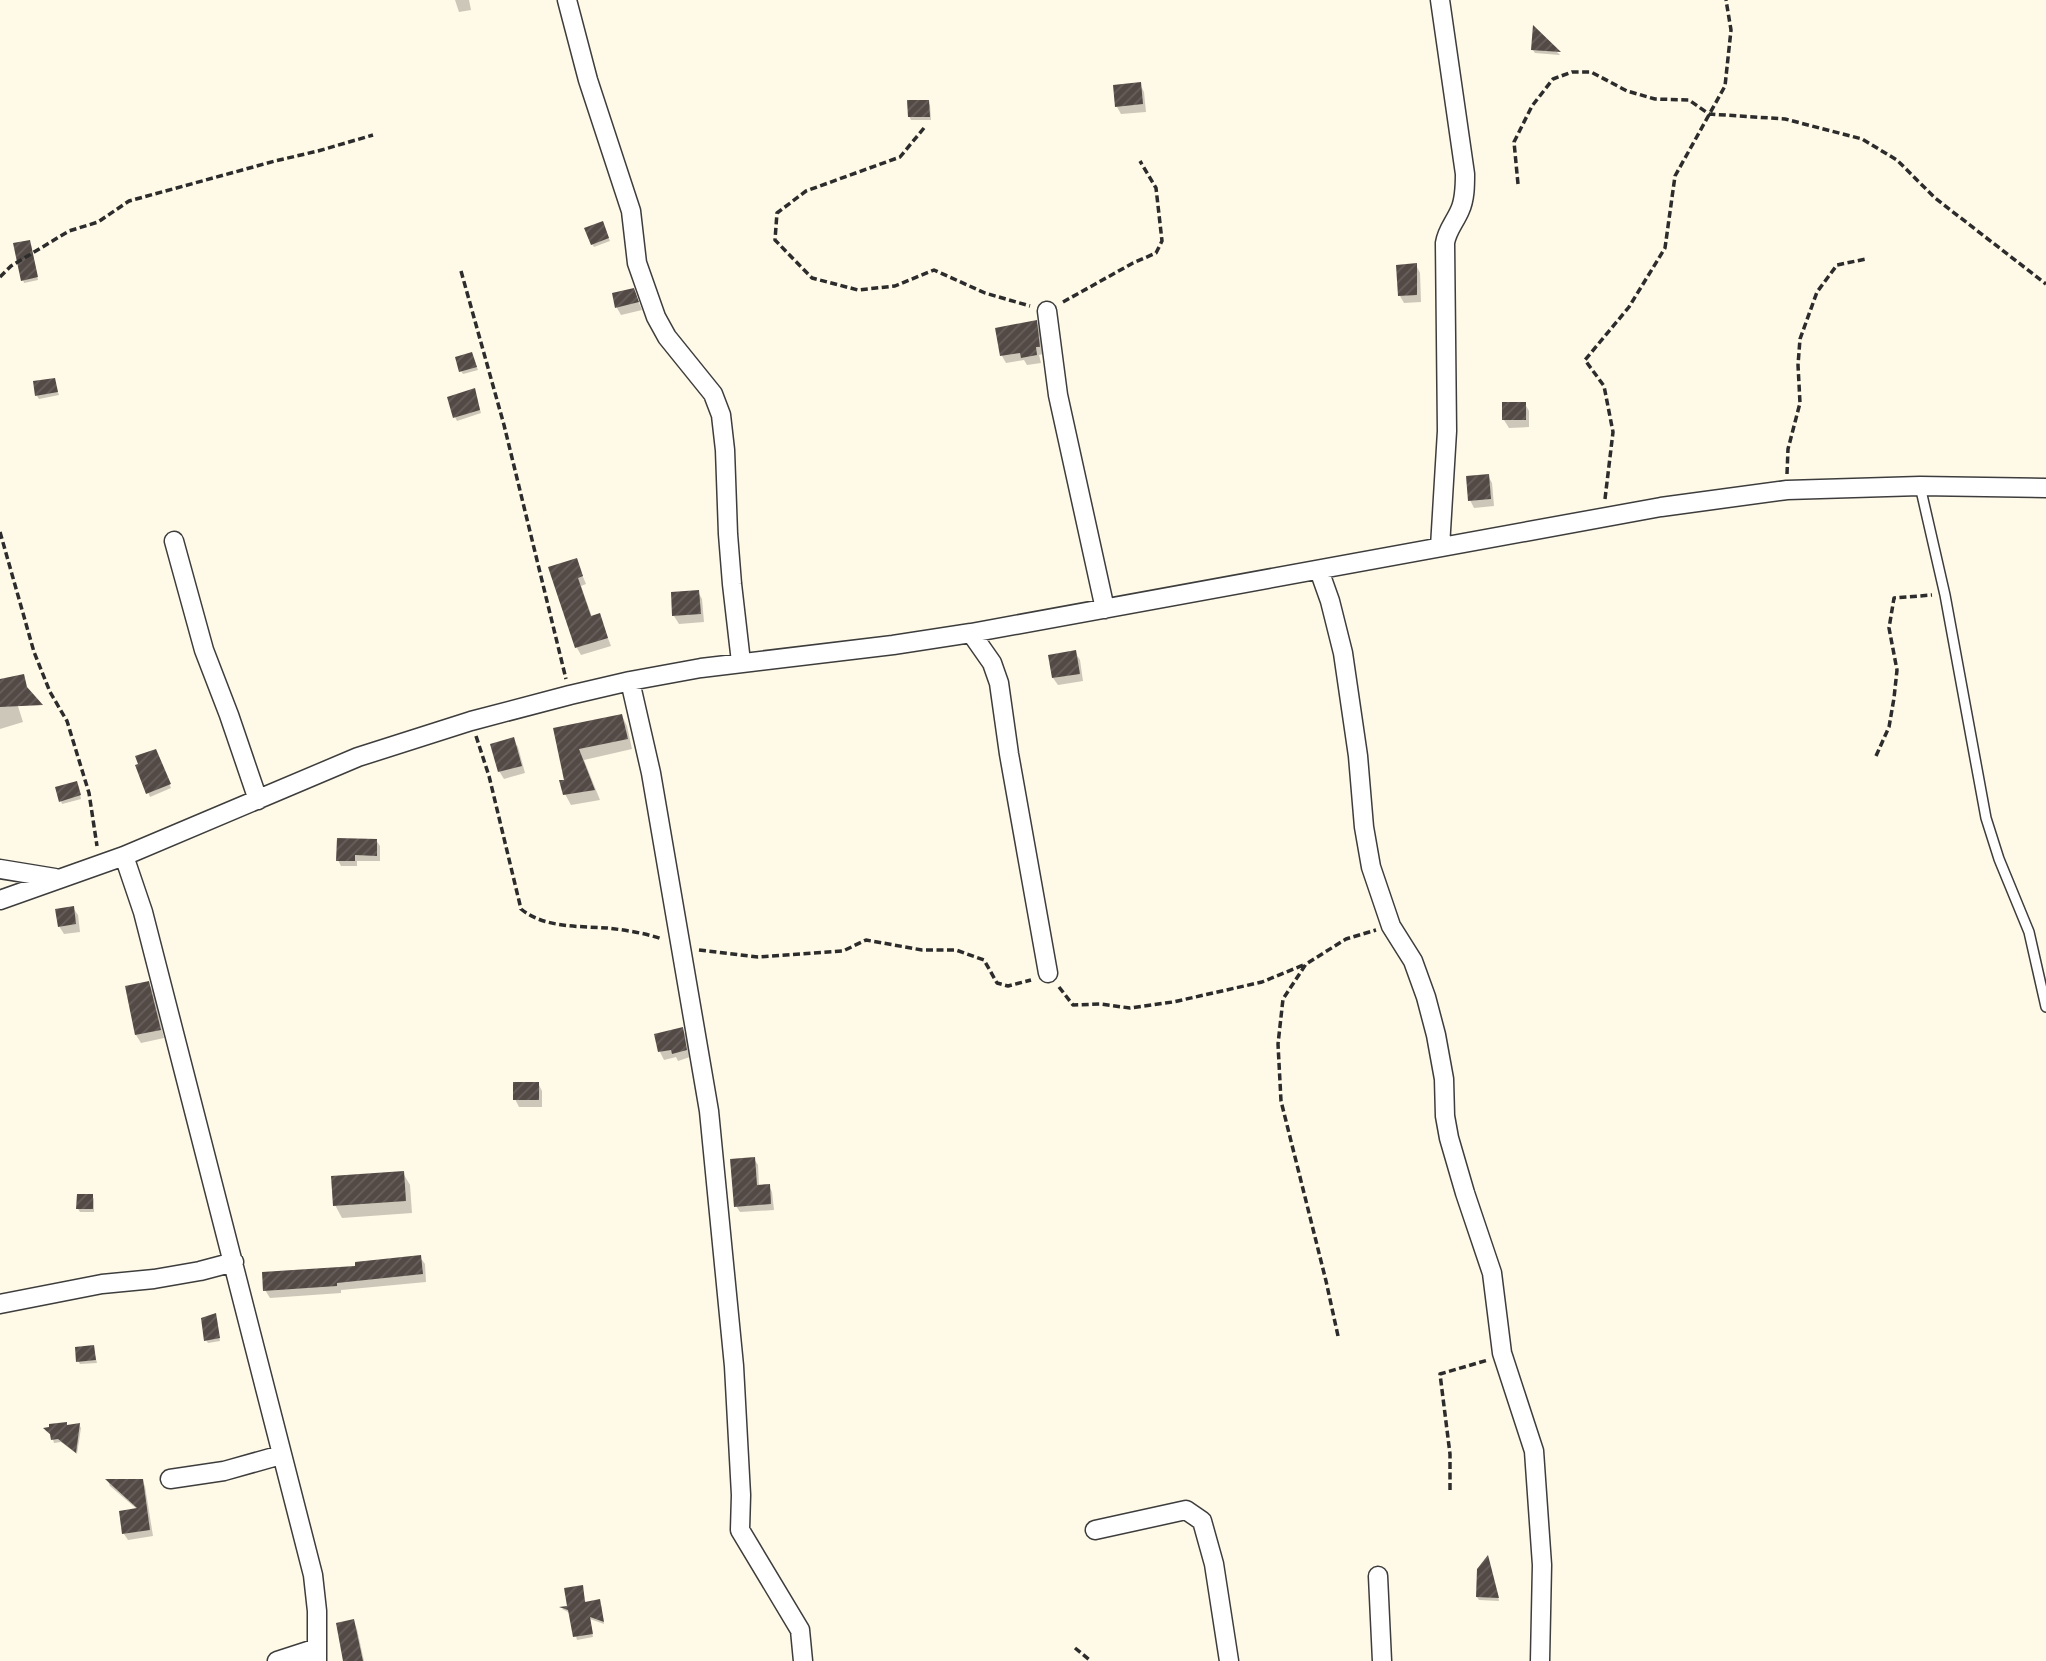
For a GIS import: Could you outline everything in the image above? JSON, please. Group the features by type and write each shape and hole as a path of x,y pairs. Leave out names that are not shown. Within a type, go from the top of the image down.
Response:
{"street":[{"path":"567,0 587,80 631,211 637,263 656,317 667,337 713,394 721,415 725,450 727,534 741,662"},
{"path":"1440,0 1465,174 1461,209 1445,243 1447,431 1440,547"},
{"path":"1047,311 1058,395 1105,609"},
{"path":"0,900 124,856 358,757 471,721 630,681 741,662 893,645 971,633 1661,507 1787,490 1920,486 2046,488"},
{"path":"174,541 204,650 258,800"},
{"path":"1319,570 1343,653 1371,867 1391,926 1413,961 1433,1022 1444,1079 1445,1116 1449,1138 1492,1273 1503,1353 1534,1451 1542,1565 1540,1661"},
{"path":"971,633 992,663 999,683 1048,973"},
{"path":"630,681 651,773 709,1111 734,1366 741,1495 740,1530 800,1630 803,1661"},
{"path":"124,856 143,912 313,1575 317,1611 317,1655 277,1661"},
{"path":"0,869 57,878"},
{"path":"0,1304 102,1284 154,1279 234,1262"},
{"path":"170,1479 224,1471 281,1455"},
{"path":"1095,1530 1186,1510 1202,1521 1213,1564 1229,1661"},
{"path":"1378,1576 1382,1661"}],"lane":[{"path":"1920,486 1945,594 1986,818 1999,859 2029,932 2046,1007"}],"path":[{"path":"1604,518 1613,432 1604,386 1585,360 1629,307 1665,248 1675,176 1725,86 1731,30 1726,0"},
{"path":"1518,184 1514,142 1532,106 1553,79 1572,72 1591,72 1627,91 1655,99 1689,100 1709,114 1785,119 1862,139 1897,160 1935,198 2046,284"},
{"path":"924,128 900,157 806,191 777,213 775,240 812,278 858,290 895,286 934,270 985,293 1047,311 1156,253 1162,241 1156,188 1140,161"},
{"path":"0,277 11,266 69,231 98,222 129,201 373,135"},
{"path":"1787,490 1788,449 1800,403 1800,339 1817,292 1837,265 1866,259"},
{"path":"461,271 504,425 570,695"},
{"path":"0,532 34,652 50,692 67,722 85,781 94,819 99,865"},
{"path":"1876,756 1889,727 1894,698 1897,670 1889,628 1894,598 1945,594"},
{"path":"471,721 489,776 521,909 532,918 571,926 638,933 682,948 758,957 843,951 866,940 922,950 956,950 984,960 997,983 1008,986 1020,984 1048,973 1073,1005 1100,1004 1130,1008 1173,1002 1262,982 1306,964 1346,939 1391,926"},
{"path":"1306,964 1283,999 1278,1044 1281,1101 1338,1336"},
{"path":"1450,1490 1450,1454 1440,1374 1503,1353"},
{"path":"1075,1648 1091,1661"}],"building":[{"path":"1533,25 1561,52 1531,50"},
{"path":"1141,82 1143,104 1115,107 1113,85"},
{"path":"907,100 929,100 930,117 908,117"},
{"path":"603,221 609,238 591,245 584,228"},
{"path":"30,240 38,277 21,281 13,243"},
{"path":"1417,263 1417,295 1398,296 1396,265"},
{"path":"634,288 639,302 615,308 612,293"},
{"path":"1037,320 1040,347 1036,347 1037,355 1021,358 1020,353 1000,356 995,328"},
{"path":"472,352 477,367 459,372 455,357"},
{"path":"55,378 58,392 35,396 33,381"},
{"path":"475,388 480,410 453,418 447,397"},
{"path":"1502,402 1526,402 1526,420 1502,420"},
{"path":"1489,474 1491,499 1468,501 1466,476"},
{"path":"577,558 583,576 578,578 591,616 600,613 608,638 575,648 548,567"},
{"path":"699,590 701,614 672,616 671,592"},
{"path":"1076,650 1080,674 1052,678 1048,655"},
{"path":"24,674 27,687 43,705 0,707 0,679"},
{"path":"622,714 628,739 579,749 595,790 563,795 559,780 564,780 553,728"},
{"path":"514,737 522,766 498,772 490,744"},
{"path":"156,749 171,784 146,794 135,765 138,764 135,756"},
{"path":"77,781 81,795 59,802 55,787"},
{"path":"337,838 377,839 377,856 355,855 355,861 336,861"},
{"path":"74,906 76,924 58,927 55,909"},
{"path":"149,981 161,1030 135,1035 125,986"},
{"path":"683,1027 687,1050 672,1054 671,1050 658,1052 654,1034"},
{"path":"513,1082 539,1082 539,1100 513,1100"},
{"path":"755,1157 757,1185 770,1184 771,1204 734,1207 730,1159"},
{"path":"404,1171 406,1201 333,1206 331,1176"},
{"path":"77,1194 93,1194 93,1209 76,1209"},
{"path":"421,1255 423,1274 337,1283 337,1286 263,1291 262,1272 355,1266 355,1262"},
{"path":"216,1313 220,1338 204,1341 201,1318"},
{"path":"94,1345 96,1360 76,1362 75,1347"},
{"path":"67,1422 67,1425 80,1423 76,1453 58,1439 51,1440 50,1434 43,1428 49,1427 49,1424"},
{"path":"105,1479 143,1479 150,1530 122,1534 119,1511 137,1508"},
{"path":"1488,1555 1499,1598 1476,1597 1477,1569"},
{"path":"583,1585 585,1602 600,1599 604,1622 590,1617 593,1634 573,1637 568,1610 559,1607 567,1606 564,1588"},
{"path":"354,1619 363,1661 343,1661 336,1623"}]}
